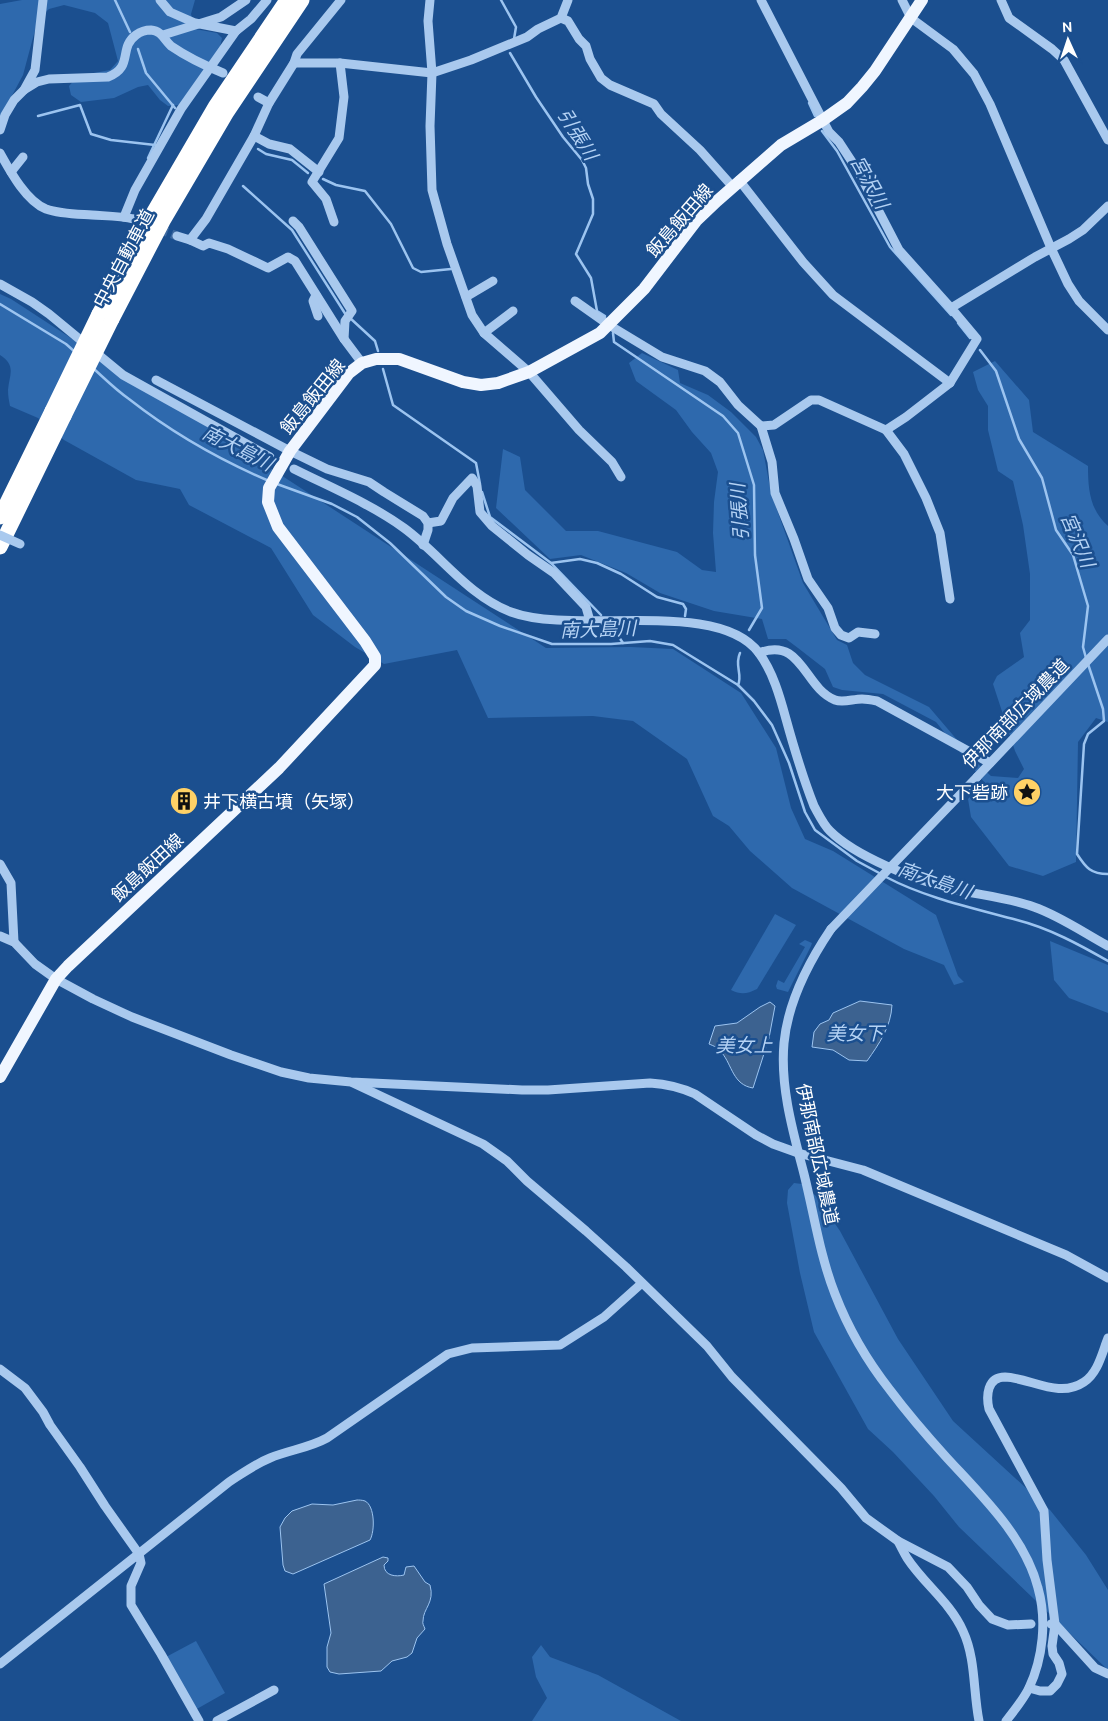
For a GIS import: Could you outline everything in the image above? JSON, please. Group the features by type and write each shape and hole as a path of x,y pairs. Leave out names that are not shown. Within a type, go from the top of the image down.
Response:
{"highway":[{"name":"中央自動車道","path":"0,547 58,414 106,317 152,215 215,107 287,0"},
{"name":"中央自動車道","path":"106,317 227,112 302,0"},
{"name":"中央自動車道","path":"0,517 58,414"}],"main road":[{"name":"飯島飯田線","path":"0,1076 56,980 113,922 279,768 375,665 374,658 365,641 278,527 268,502 269,488 290,451 349,373 362,363 376,359 400,359 463,382 481,385 498,384 529,372 600,333 644,289 696,221 736,183 781,144 823,120 846,103 862,87 922,0"}],"street":[{"path":"0,130 10,107 24,90 35,70 43,0"},
{"path":"160,0 170,12 197,24 236,31"},
{"path":"163,35 221,17 246,0"},
{"path":"0,153 10,176 26,194 43,208 70,214 129,218 135,190 181,109 236,31 251,19 267,0"},
{"path":"190,240 206,219 254,136 269,103 294,63 297,54 341,0"},
{"path":"430,0 428,21 432,72 430,135 432,190 447,244 472,316 484,333 529,372 579,430 612,462 621,477"},
{"path":"294,63 340,64 432,72 471,60 527,36 560,18 568,0"},
{"path":"761,0 829,132 839,142 858,171 899,250 978,339 950,383 906,418 886,430"},
{"path":"902,0 911,18 953,49 974,74 990,104 1068,284 1080,301 1108,330"},
{"path":"1001,0 1009,18 1064,60 1108,140"},
{"path":"560,18 568,21 579,40 586,46 590,59 601,78 610,85 654,104 661,114 761,207 803,262 833,295 950,383"},
{"path":"24,90 37,82 49,79 108,77 117,74 123,67 128,44 142,31 152,30 163,35 170,45 223,73"},
{"path":"334,222 326,199 312,182 339,138 344,98 340,64"},
{"path":"258,97 269,103"},
{"path":"254,136 269,144 290,149 319,172"},
{"path":"10,176 23,157"},
{"path":"951,308 1083,230 1108,206"},
{"path":"293,221 299,227 352,311 345,321 344,339"},
{"path":"177,236 203,246 209,243 228,249 268,268 288,257 295,261 344,339 362,363"},
{"path":"466,297 493,281"},
{"path":"0,284 49,314 123,375 270,457"},
{"path":"316,295 313,301 318,316"},
{"path":"575,301 609,325 662,356 705,372 720,382 738,405 760,426 772,462 775,493 808,578 828,608 835,628 841,635 849,638 858,632 875,634"},
{"path":"484,333 513,311"},
{"path":"156,380 290,451 327,468 369,482 423,516 428,522 428,530 423,545"},
{"path":"760,426 774,424 811,400 819,400 886,430 904,454 926,498 940,532 950,599"},
{"path":"294,469 383,515 404,529 470,588 502,608 523,616 590,621 674,622 707,625 721,628 740,636 759,653 779,693 814,806 821,820 839,840 878,862 947,888 1011,900 1036,908 1108,946"},
{"path":"428,522 441,521 453,498 472,478 476,486 480,512 528,555 554,573 586,607 590,621"},
{"path":"0,534 20,544"},
{"name":"伊那南部広域農道","path":"1006,1721 1029,1688 1040,1655 1042,1632 1041,1601 1033,1572 1023,1551 1008,1528 922,1430 888,1388 851,1331 835,1294 798,1153 783,1067 784,1042 794,999 811,961 831,929 1108,638"},
{"path":"759,653 767,650 779,650 791,654 826,695 836,701 861,699 877,701 990,762"},
{"path":"0,864 11,883 14,942"},
{"path":"0,936 14,942 35,964 56,980 132,1017 281,1072 308,1078 351,1082 548,1090 650,1083 666,1084 695,1094 772,1144 798,1153 864,1170 932,1197 1066,1254 1108,1278"},
{"path":"351,1082 483,1144 507,1162 527,1182 586,1230 707,1346 732,1377 842,1488 866,1518 898,1541 948,1566 992,1619 1008,1625 1031,1624"},
{"path":"0,1664 253,1465 272,1457 314,1445 327,1438 448,1354 472,1348 560,1345 604,1317 642,1283"},
{"path":"1029,1688 1050,1691 1057,1684 1062,1674 1059,1663 1053,1654 1052,1646 1044,1511 989,1409 987,1393 990,1384 995,1379 1004,1377 1064,1389 1084,1383 1092,1376 1108,1338"},
{"path":"0,1369 25,1388 139,1554 140,1563 131,1586 131,1605 199,1721"},
{"path":"898,1541 908,1558 953,1612 964,1632 975,1675 974,1688 979,1721"},
{"path":"1052,1624 1095,1668 1108,1674"},
{"path":"217,1721 274,1690"}],"shaded area":[{"path":"22,0 195,0 191,14 195,29 217,33 222,38 220,47 179,105 168,106 160,100 148,85 138,87 114,98 81,102 71,95 69,86 78,76 110,70 118,61 108,23 95,13 64,5 49,9 38,19 23,75 0,118 0,4"},
{"path":"0,294 11,299 546,648 631,647 673,649 741,693 776,748 791,808 805,839 833,851 936,915 958,976 964,982 954,985 944,965 904,949 792,888 750,851 729,826 713,816 687,759 633,721 593,716 488,718 457,650 384,664 355,647 313,615 271,548 189,505 180,489 136,480 64,440 38,418 10,406 8,390 11,371 9,363 0,355"},
{"path":"642,353 678,370 680,383 708,395 731,412 756,437 763,450 771,493 803,583 837,640 847,645 853,663 865,675 929,707 976,762 991,776 1018,778 1024,769 1015,751 993,684 997,676 1024,657 1020,633 1030,620 1030,574 1023,525 1013,481 998,471 988,430 988,406 978,390 973,372 995,361 1029,400 1033,432 1088,466 1091,499 1097,513 1108,526 1108,722 1096,718 1078,742 1076,862 1043,876 1009,866 971,817 968,799 984,782 936,722 883,694 842,690 833,687 825,669 786,639 768,639 762,619 714,611 660,593 626,573 581,555 550,559 496,508 503,449 520,457 525,490 566,531 598,531 677,552 702,570 716,572 713,533 714,502 718,472 711,453 676,410 636,381 629,363"},
{"path":"185,786 191,793 189,806 184,812 185,814 181,815 178,808 180,788"},
{"path":"775,914 796,925 757,989 744,993 731,990"},
{"path":"805,940 812,943 788,992 777,989 778,980 784,983 805,947 799,944"},
{"path":"1050,941 1108,965 1108,1013 1069,998 1054,980"},
{"path":"794,1183 802,1184 816,1196 840,1231 898,1339 953,1421 1050,1510 1086,1555 1108,1590 1108,1670 959,1527 934,1496 893,1452 868,1429 814,1332 800,1273 787,1203 788,1190"},
{"path":"196,1641 225,1693 195,1710 166,1657"},
{"path":"541,1645 550,1657 598,1675 681,1721 532,1721 547,1698 536,1677 532,1657"}],"water":[{"name":"美女下","path":"860,1001 892,1005 887,1028 867,1061 849,1060 833,1050 812,1047 814,1032 820,1024 829,1020 833,1013"},
{"name":"美女上","path":"770,1002 775,1006 769,1038 753,1088 746,1086 737,1079 721,1051 709,1044 715,1026 737,1023"},
{"path":"357,1500 365,1501 371,1508 373,1525 370,1540 293,1574 285,1571 280,1527 292,1511 312,1504 333,1505"},
{"path":"383,1557 388,1558 384,1565 388,1574 394,1576 404,1575 406,1567 414,1566 425,1582 430,1585 431,1596 423,1622 425,1629 417,1638 412,1653 407,1657 392,1661 381,1671 339,1674 330,1672 327,1667 327,1647 331,1633 324,1584"}],"waterway":[{"path":"115,0 130,32"},
{"name":"引張川","path":"501,0 516,27 514,39"},
{"path":"138,49 146,73 175,108"},
{"name":"引張川","path":"510,53 536,97 586,168 588,184 593,199 593,214 576,254 591,278 597,311 605,316"},
{"name":"宮沢川","path":"809,103 815,116"},
{"path":"38,116 80,105 91,134 111,140 155,145"},
{"path":"148,158 173,105"},
{"name":"宮沢川","path":"822,131 837,151 890,247 951,315"},
{"path":"258,149 266,154 292,160 308,173"},
{"path":"323,179 336,185 365,191 391,224 413,268 421,272 451,269"},
{"path":"243,186 292,230 346,315"},
{"name":"南大島川","path":"0,304 66,344 75,352"},
{"path":"350,318 375,341 378,351"},
{"name":"宮沢川","path":"958,323 970,338"},
{"name":"引張川","path":"613,333 614,342 723,416 738,433 754,485 755,555 762,608 749,630"},
{"name":"宮沢川","path":"980,350 996,371 1019,439 1042,478 1056,530 1073,555 1088,606 1083,647 1086,658"},
{"name":"南大島川","path":"94,369 124,396 179,434 214,455 269,481"},
{"path":"383,369 393,405 476,463 480,484"},
{"name":"南大島川","path":"277,484 332,504 357,517 390,543 446,597 466,611 500,626 552,644 611,644 650,641 673,645 738,685 754,701 772,725 789,763 805,812 815,830 857,861 881,874"},
{"path":"482,492 490,517 551,563 601,615"},
{"path":"551,563 580,559 597,563 621,574 657,597 683,604 686,609 685,616"},
{"path":"614,630 623,643"},
{"name":"引張川","path":"738,685 740,677 738,658 740,653"},
{"name":"宮沢川","path":"1088,664 1103,709 1104,721 1088,734 1084,744 1077,854 1083,863 1093,871 1108,874"},
{"name":"南大島川","path":"886,877 933,897 1029,923 1075,943 1108,961"}],"tunnel":[{"path":"134,219 177,236"}],"place":[{"name":"大下砦跡","path":"1027,792"},
{"name":"井下横古墳（矢塚）","path":"184,801"}]}
